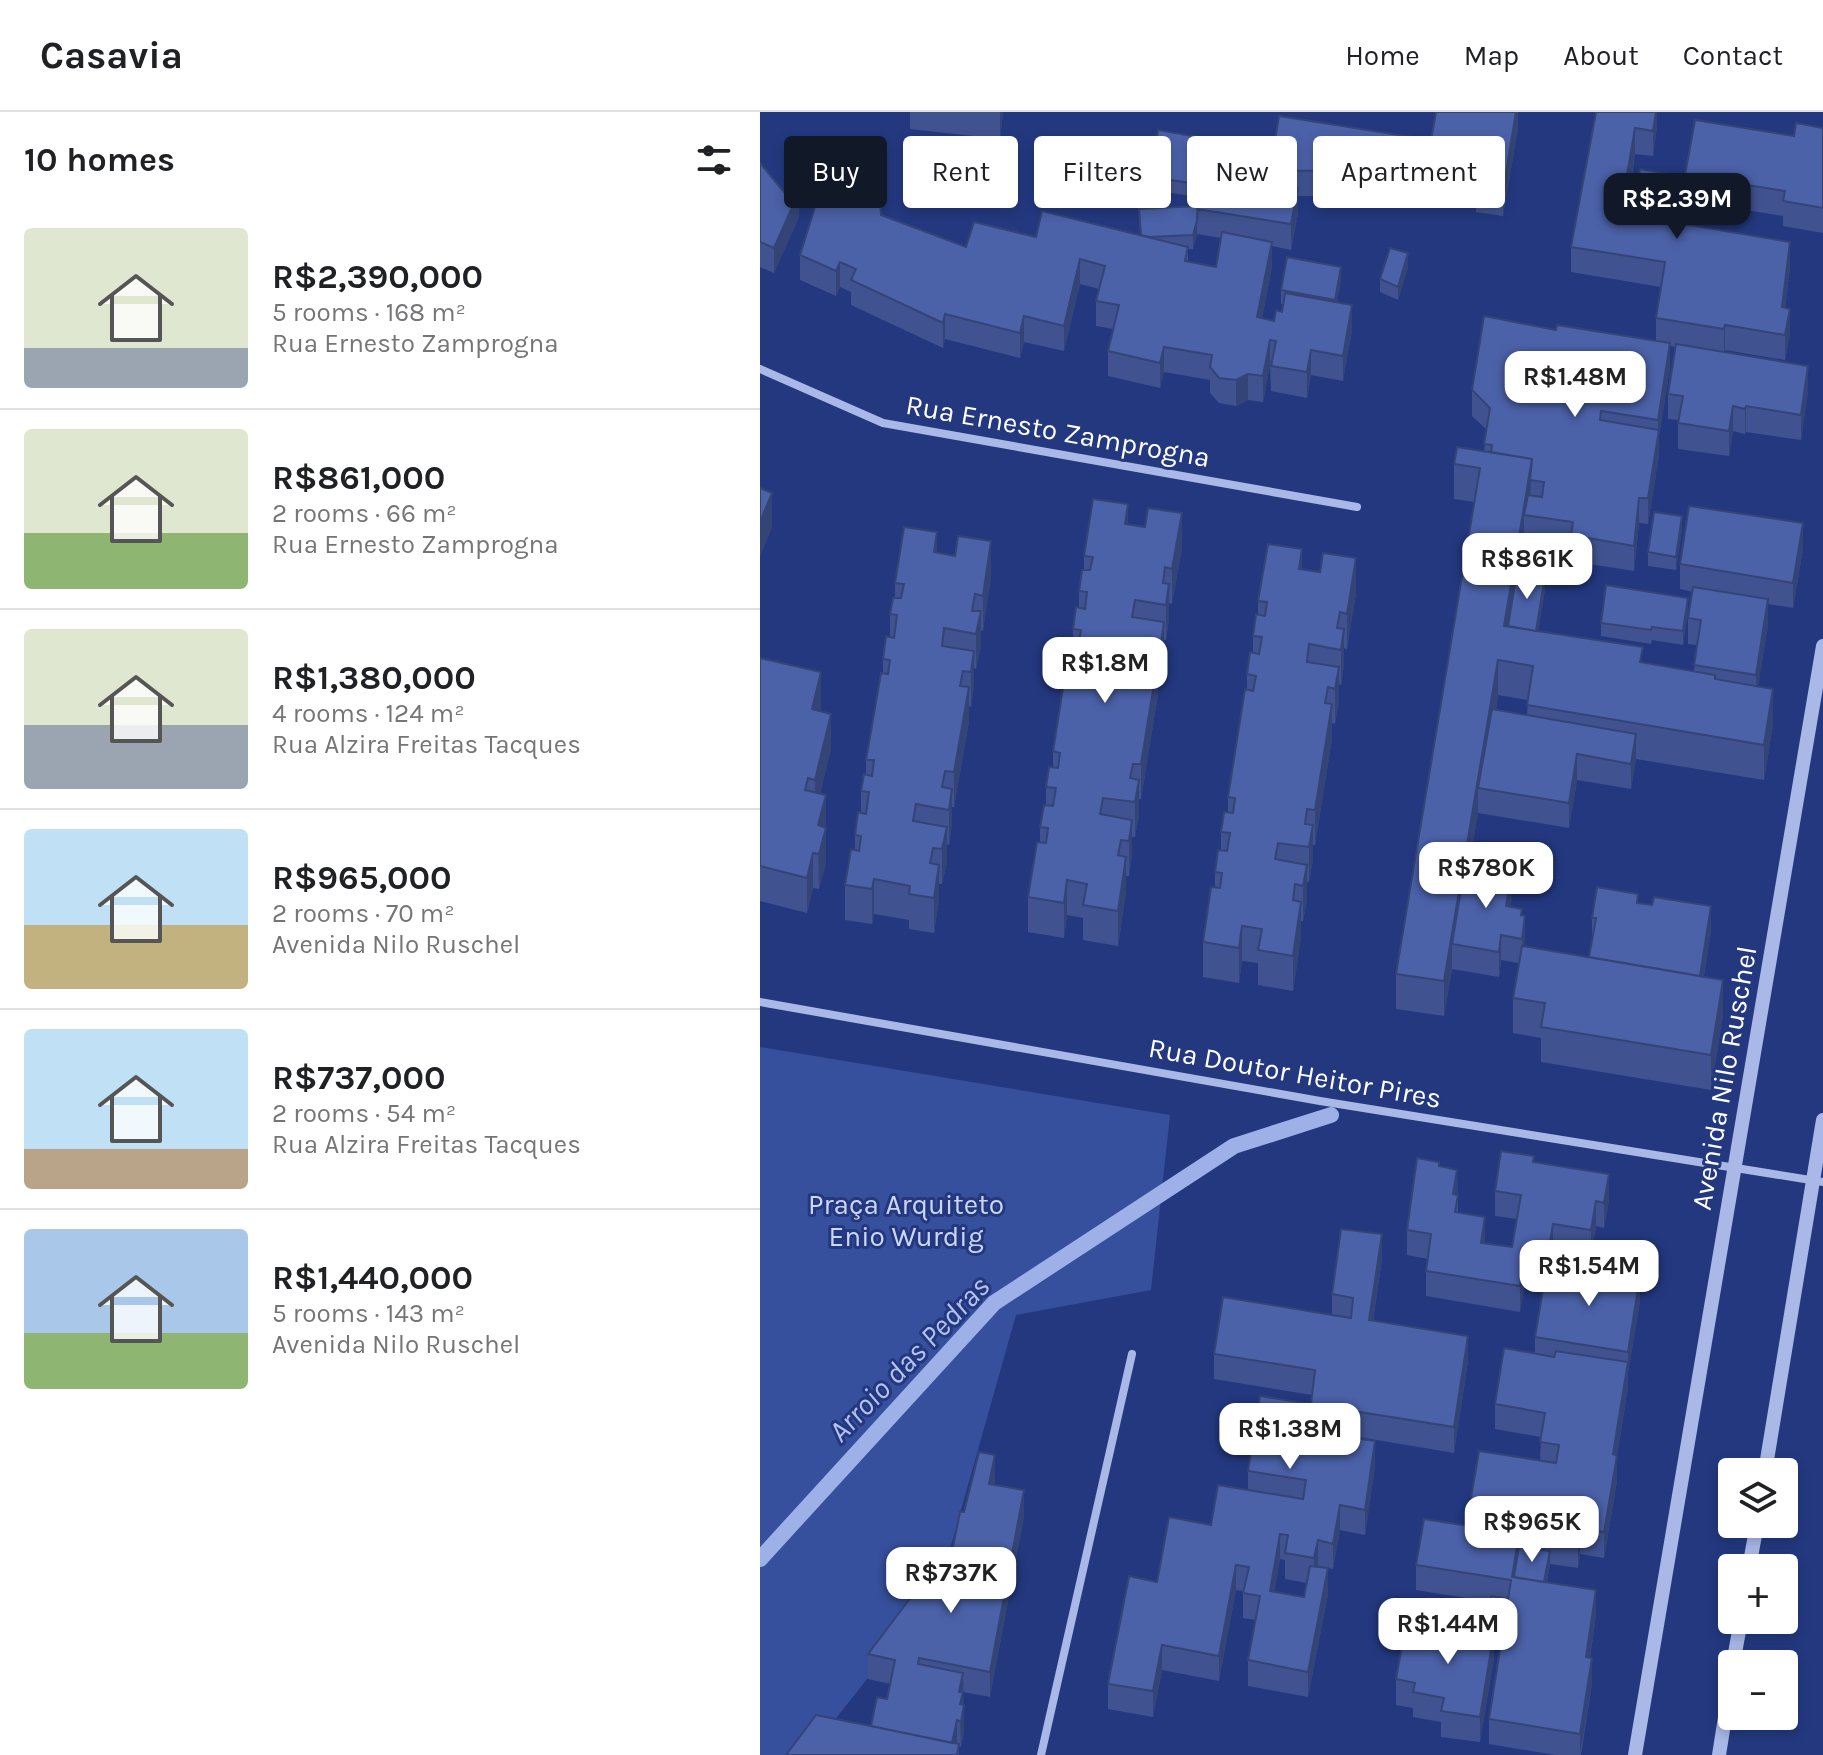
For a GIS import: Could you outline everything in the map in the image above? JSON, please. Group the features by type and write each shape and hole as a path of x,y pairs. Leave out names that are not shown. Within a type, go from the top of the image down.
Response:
{"street":[{"name":"Rua Ernesto Zamprogna","path":"760,369 883,423 1357,507"},
{"name":"Avenida Nilo Ruschel","path":"1635,1755 1823,646"},
{"name":"Rua Doutor Heitor Pires","path":"760,1002 1305,1098 1818,1181"},
{"path":"1768,1458 1818,1181 1823,1120"},
{"path":"1053,1755 1041,1754 1132,1354"},
{"path":"1719,1755 1723,1730"}],"green space":[{"name":"Praça Arquiteto Enio Wurdig","path":"760,1047 1170,1115 1151,1290 1016,1315 939,1588 807,1755 760,1755"}],"building":[{"path":"1436,112 1516,112 1505,179 1505,136 1432,136"},
{"path":"1596,112 1656,112 1653,131 1635,128 1627,175 1635,176 1634,184 1674,191 1673,198 1687,201 1683,224 1790,242 1782,307 1790,309 1785,335 1656,318 1665,262 1571,247"},
{"path":"1279,116 1406,136 1313,136 1313,171 1297,171 1297,136 1276,136"},
{"path":"1695,120 1794,136 1796,123 1823,128 1823,208 1783,201 1785,191 1685,175"},
{"path":"1158,130 1192,136 1187,136 1187,182 1171,180 1171,136 1157,136"},
{"path":"760,163 784,192 784,208 792,208 774,248 760,242"},
{"path":"1640,169 1680,176 1677,196 1674,191 1637,185"},
{"path":"815,208 880,208 881,215 966,247 974,222 1036,237 1042,211 1188,247 1185,261 1216,267 1222,232 1272,242 1257,317 1274,321 1276,310 1282,312 1285,293 1352,305 1343,356 1311,350 1307,372 1271,366 1276,341 1270,340 1263,376 1248,374 1236,380 1219,378 1210,367 1212,355 1164,347 1160,363 1108,351 1119,305 1096,301 1105,266 1080,259 1064,326 1024,316 1020,333 945,314 943,323 851,280 856,269 840,262 836,271 800,255"},
{"path":"1197,208 1294,208 1291,224"},
{"path":"1198,208 1193,235 1141,235 1139,209"},
{"path":"1390,248 1408,253 1398,287 1380,279"},
{"path":"1287,257 1341,267 1335,300 1281,290"},
{"path":"1484,316 1556,330 1557,325 1670,343 1658,420 1601,411 1600,420 1659,430 1648,498 1639,498 1634,546 1571,535 1573,522 1524,515 1528,495 1542,497 1544,482 1530,480 1532,459 1491,452 1492,445 1484,444 1490,408 1472,390"},
{"path":"1676,344 1808,366 1801,415 1733,406 1729,431 1678,423 1683,396 1668,394"},
{"path":"1457,447 1532,459 1504,626 1643,647 1640,662 1773,689 1764,745 1527,705 1533,666 1498,660 1444,981 1396,974 1480,468 1454,464"},
{"path":"760,488 772,493 760,522"},
{"path":"1093,499 1128,504 1125,524 1145,527 1148,508 1182,513 1172,569 1165,567 1163,583 1169,584 1166,605 1135,600 1132,617 1164,622 1161,644 1153,642 1151,658 1158,659 1141,764 1133,764 1130,778 1139,780 1135,802 1103,798 1100,814 1132,820 1129,841 1121,840 1118,855 1126,857 1118,911 1083,905 1087,884 1067,880 1064,903 1028,897 1037,842 1046,843 1048,828 1040,827 1044,805 1053,806 1056,788 1046,787 1049,767 1058,768 1060,753 1053,751 1070,644 1078,646 1081,630 1073,629 1076,607 1085,609 1087,592 1079,591 1082,570 1090,570 1093,557 1084,556"},
{"path":"1689,506 1803,523 1793,583 1680,564"},
{"path":"1654,512 1682,516 1676,557 1648,552"},
{"path":"904,527 937,532 934,552 955,556 958,536 991,541 983,596 975,594 972,611 981,611 976,634 944,628 942,646 974,651 971,672 963,671 960,686 969,687 954,772 945,771 942,787 952,789 949,810 916,804 913,821 947,827 942,849 933,848 930,863 939,865 934,898 909,894 910,886 874,879 872,889 845,885 851,849 859,851 861,836 855,835 858,812 866,814 869,792 861,791 864,774 872,776 874,760 866,760 881,673 888,674 890,660 883,659 886,636 894,638 897,615 890,614 893,598 901,598 904,584 895,583"},
{"path":"1268,544 1302,549 1299,569 1320,572 1323,553 1356,558 1347,614 1340,612 1337,628 1344,629 1341,650 1309,644 1307,662 1339,667 1335,689 1328,687 1325,703 1332,704 1315,810 1307,809 1305,824 1313,825 1309,847 1278,843 1275,859 1307,865 1303,886 1295,884 1293,900 1301,902 1293,956 1258,950 1262,929 1242,926 1239,948 1203,942 1211,887 1220,888 1222,873 1215,872 1218,850 1227,851 1230,833 1221,832 1224,812 1233,813 1235,798 1228,797 1245,689 1253,691 1256,676 1247,674 1250,652 1259,654 1262,637 1253,636 1256,614 1265,616 1267,602 1258,601"},
{"path":"1517,572 1545,576 1536,631 1508,626"},
{"path":"1606,585 1688,598 1683,631 1601,623"},
{"path":"1693,587 1768,599 1756,675 1694,665 1701,620 1688,618"},
{"path":"760,658 821,672 812,709 831,714 815,780 808,778 805,790 826,795 818,825 826,828 819,854 813,853 807,878 760,866"},
{"path":"1492,709 1636,734 1631,764 1577,754 1569,803 1478,788"},
{"path":"1465,865 1512,873 1506,906 1522,909 1521,915 1525,916 1522,939 1501,935 1499,952 1452,944"},
{"path":"1597,887 1638,894 1637,903 1652,905 1654,897 1711,906 1700,976 1589,957 1596,918 1592,918"},
{"path":"1522,946 1723,980 1711,1055 1541,1027 1545,1003 1513,998"},
{"path":"1501,1151 1534,1156 1533,1162 1609,1174 1604,1203 1596,1201 1591,1230 1553,1224 1548,1253 1526,1250 1520,1286 1426,1271 1431,1234 1407,1230 1417,1158 1439,1162 1439,1166 1457,1170 1453,1194 1458,1195 1455,1212 1485,1217 1481,1243 1512,1247 1521,1195 1495,1191"},
{"path":"1341,1229 1382,1234 1369,1320 1468,1336 1454,1427 1359,1412 1354,1438 1375,1441 1365,1510 1340,1505 1333,1544 1318,1540 1314,1558 1285,1553 1288,1535 1280,1534 1270,1591 1304,1597 1310,1566 1328,1568 1308,1672 1248,1660 1260,1596 1243,1593 1249,1567 1236,1565 1219,1656 1162,1645 1153,1691 1108,1684 1129,1576 1157,1582 1169,1517 1211,1525 1218,1485 1303,1499 1306,1480 1248,1471 1260,1396 1311,1404 1315,1370 1214,1354 1223,1297 1351,1318 1353,1298 1332,1294"},
{"path":"1562,1264 1640,1276 1628,1352 1535,1337 1545,1277 1559,1280"},
{"path":"1504,1348 1554,1357 1556,1351 1628,1362 1604,1532 1580,1528 1578,1543 1467,1522 1479,1451 1556,1463 1559,1445 1540,1442 1545,1413 1495,1404"},
{"path":"979,1452 995,1455 989,1484 1024,1490 990,1672 919,1658 918,1664 963,1673 959,1692 963,1692 960,1704 964,1705 952,1743 871,1726 877,1697 887,1699 895,1660 868,1654 927,1576 936,1554 951,1557 960,1512 964,1512"},
{"path":"1424,1519 1519,1534 1512,1577 1596,1590 1586,1657 1592,1658 1580,1734 1489,1719 1511,1580 1416,1565"},
{"path":"1519,1546 1550,1551 1544,1582 1514,1577"},
{"path":"1491,1596 1508,1599 1504,1625 1487,1622"},
{"path":"1427,1621 1494,1632 1480,1717 1441,1711 1444,1698 1413,1692 1415,1683 1396,1679 1404,1634 1424,1637"},
{"path":"816,1715 959,1744 957,1755 786,1755"}],"waterway":[{"name":"Arroio das Pedras","path":"760,1559 994,1303 1234,1146 1331,1115"}]}
